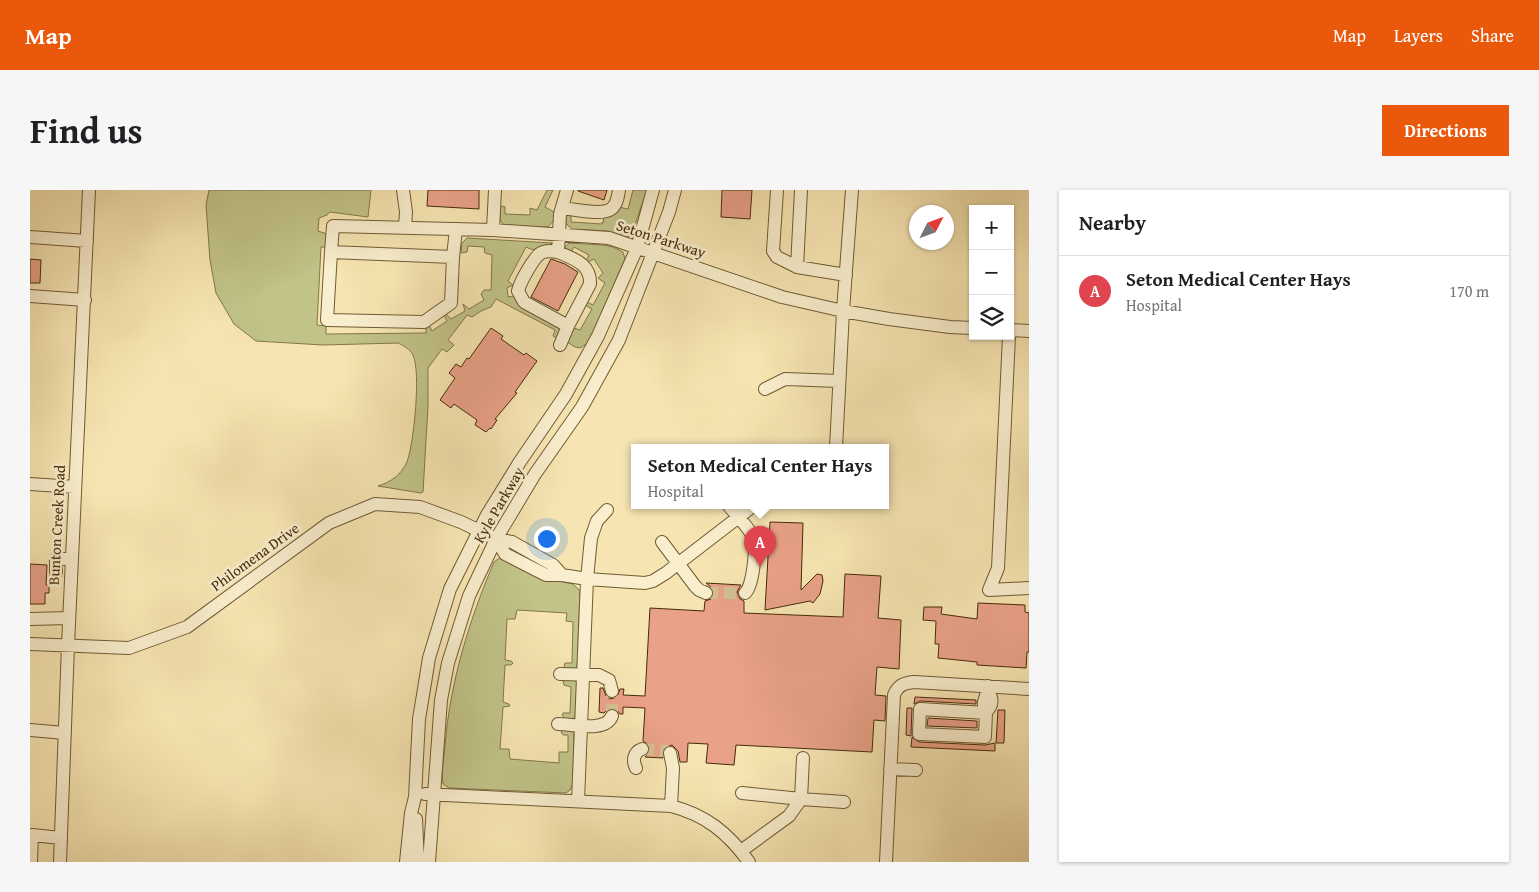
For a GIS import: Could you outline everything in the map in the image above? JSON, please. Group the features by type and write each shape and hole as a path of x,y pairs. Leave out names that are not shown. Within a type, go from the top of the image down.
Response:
{"street":[{"name":"Bunton Creek Road","path":"60,862 69,618 89,190"},
{"path":"493,230 495,190"},
{"path":"553,251 559,235 562,208 567,190"},
{"path":"562,208 601,212 611,209 616,202 620,190"},
{"name":"Kyle Parkway","path":"418,862 415,795 419,719 429,658 450,589 479,530 519,463 566,394 598,336 637,248 653,190"},
{"name":"Kyle Parkway","path":"429,862 441,700 448,663 469,596 496,539 535,474 582,407 619,340 669,212 675,190"},
{"path":"777,190 773,251 778,257 797,267 846,275"},
{"path":"797,267 801,190"},
{"path":"836,444 852,190"},
{"path":"405,228 407,193"},
{"name":"Seton Parkway","path":"331,252 333,226 493,230 609,238 782,297 843,311 906,321 969,328"},
{"path":"453,257 331,252 327,320 424,322 452,303 456,229"},
{"path":"30,237 87,241"},
{"path":"560,345 590,284 590,276 582,263 553,251 537,256 520,284 518,291 524,302 569,324"},
{"path":"30,296 85,300"},
{"path":"1014,330 1029,331"},
{"path":"1009,340 998,568 989,590 1029,588"},
{"path":"766,389 785,379 839,381"},
{"path":"30,484 75,487"},
{"name":"Philomena Drive","path":"30,644 129,648 187,627 329,523 375,504 420,507 479,530 496,539"},
{"path":"730,509 751,534 754,543 751,583 748,591 745,593"},
{"path":"496,539 505,554 546,575 636,583 653,581 749,509"},
{"path":"578,801 587,579 592,530 607,510"},
{"path":"662,542 696,586 706,593"},
{"path":"56,572 56,559 72,559"},
{"path":"30,618 69,618"},
{"path":"560,674 599,675 605,677 611,683 612,692"},
{"path":"886,862 894,695 900,685 914,682 988,689 1029,688"},
{"path":"986,712 920,709 919,734 985,737 986,712 983,706 988,689"},
{"path":"558,724 602,726 610,721 612,716"},
{"path":"30,730 65,733"},
{"path":"636,768 634,757 642,749"},
{"path":"670,753 673,759 671,806"},
{"path":"742,851 788,816 801,799 803,758"},
{"path":"890,769 916,770"},
{"path":"742,793 844,802"},
{"path":"415,795 434,794 671,806 683,809 706,820 724,833 742,851 749,862"},
{"name":"Kyle Parkway","path":"406,862 411,813 415,795"},
{"path":"31,862 31,834 61,838"}],"green space":[{"path":"209,190 371,190 368,217 330,212 319,218 318,231 327,234 328,247 321,247 317,325 326,326 326,334 426,333 426,326 429,325 432,331 447,321 444,315 446,314 451,319 465,311 463,304 469,309 484,300 481,294 484,290 491,290 492,255 485,253 484,247 468,246 467,252 461,253 462,243 467,238 552,243 551,246 539,247 533,250 526,247 508,281 513,285 507,288 508,297 514,296 562,326 556,338 553,336 555,330 496,299 491,307 472,317 467,315 448,340 454,345 447,352 442,349 428,368 428,406 423,492 378,486 399,474 405,467 410,453 416,391 413,355 409,349 398,343 323,345 256,341 234,324 216,293 210,260 206,205"},
{"path":"547,190 553,190 545,207 554,212 554,220 548,227 509,226 500,221 500,208 503,206 505,207 505,214 530,215 530,208 537,210"},
{"path":"633,190 647,190 631,236 626,237 608,231 572,229 566,224 566,215 568,214 571,215 571,222 602,224 604,222 603,217 619,207 628,209"},
{"path":"569,243 613,247 623,252 625,259 588,343 580,348 567,342 574,328 580,330 592,309 585,305 587,302 593,305 605,283 598,278 603,273 594,259 586,261 589,255 574,247 571,252 566,250 565,247"},
{"path":"503,558 553,580 573,584 580,591 577,669 565,668 564,666 565,663 572,663 573,622 566,621 567,613 517,610 515,619 507,619 505,660 513,663 505,665 503,702 510,706 503,707 500,749 509,749 510,759 559,763 559,752 568,752 568,735 563,735 561,732 564,729 574,731 573,784 566,793 449,788 443,784 442,770 451,699 462,652 476,607 494,562"},
{"path":"566,679 575,680 577,684 575,717 573,719 565,719 562,715 563,713 570,713 571,687 564,685 563,681"}],"building":[{"path":"428,190 479,190 479,209 427,206"},
{"path":"578,190 607,190 604,200"},
{"path":"722,190 752,190 750,219 721,217"},
{"path":"30,259 41,260 40,283 30,283"},
{"path":"551,259 565,264 578,272 558,311 531,297"},
{"path":"491,328 503,336 501,339 524,355 526,353 537,361 515,392 517,393 495,419 497,420 491,429 486,432 475,425 477,420 454,404 451,408 440,400 455,378 449,373 456,364 461,367 467,358 469,359"},
{"path":"770,522 803,523 801,590 817,574 822,575 823,581 820,594 813,603 810,601 765,610"},
{"path":"30,564 47,565 46,585 49,585 49,593 45,593 45,604 30,604"},
{"path":"845,574 881,576 878,618 901,620 899,669 877,667 875,695 886,696 885,721 874,720 872,752 736,745 734,765 706,763 708,744 688,743 687,762 680,762 678,751 672,745 664,747 662,751 663,758 645,757 650,749 649,745 643,741 645,708 623,707 623,714 612,708 604,713 599,712 600,688 603,688 606,696 610,699 617,697 620,689 624,689 623,695 645,696 650,608 704,611 705,601 711,599 714,593 712,588 706,583 741,585 737,592 740,599 744,601 744,613 843,617"},
{"path":"978,603 1025,605 1025,612 1029,613 1029,652 1027,652 1026,668 977,665 977,662 938,658 939,644 935,644 936,621 923,620 924,607 942,607 941,614 977,619"},
{"path":"915,697 976,700 976,704 920,701 914,704"},
{"path":"907,708 912,708 911,736 906,735"},
{"path":"998,710 1005,710 1004,743 996,743"},
{"path":"928,718 977,721 977,728 927,726"},
{"path":"912,737 919,742 985,745 995,743 995,751 911,747"}],"tunnel":[{"path":"706,593 745,593"},
{"path":"612,691 612,716"},
{"path":"642,749 667,751 670,753"}],"place":[{"name":"Seton Medical Center Hays","path":"760,567"}]}
